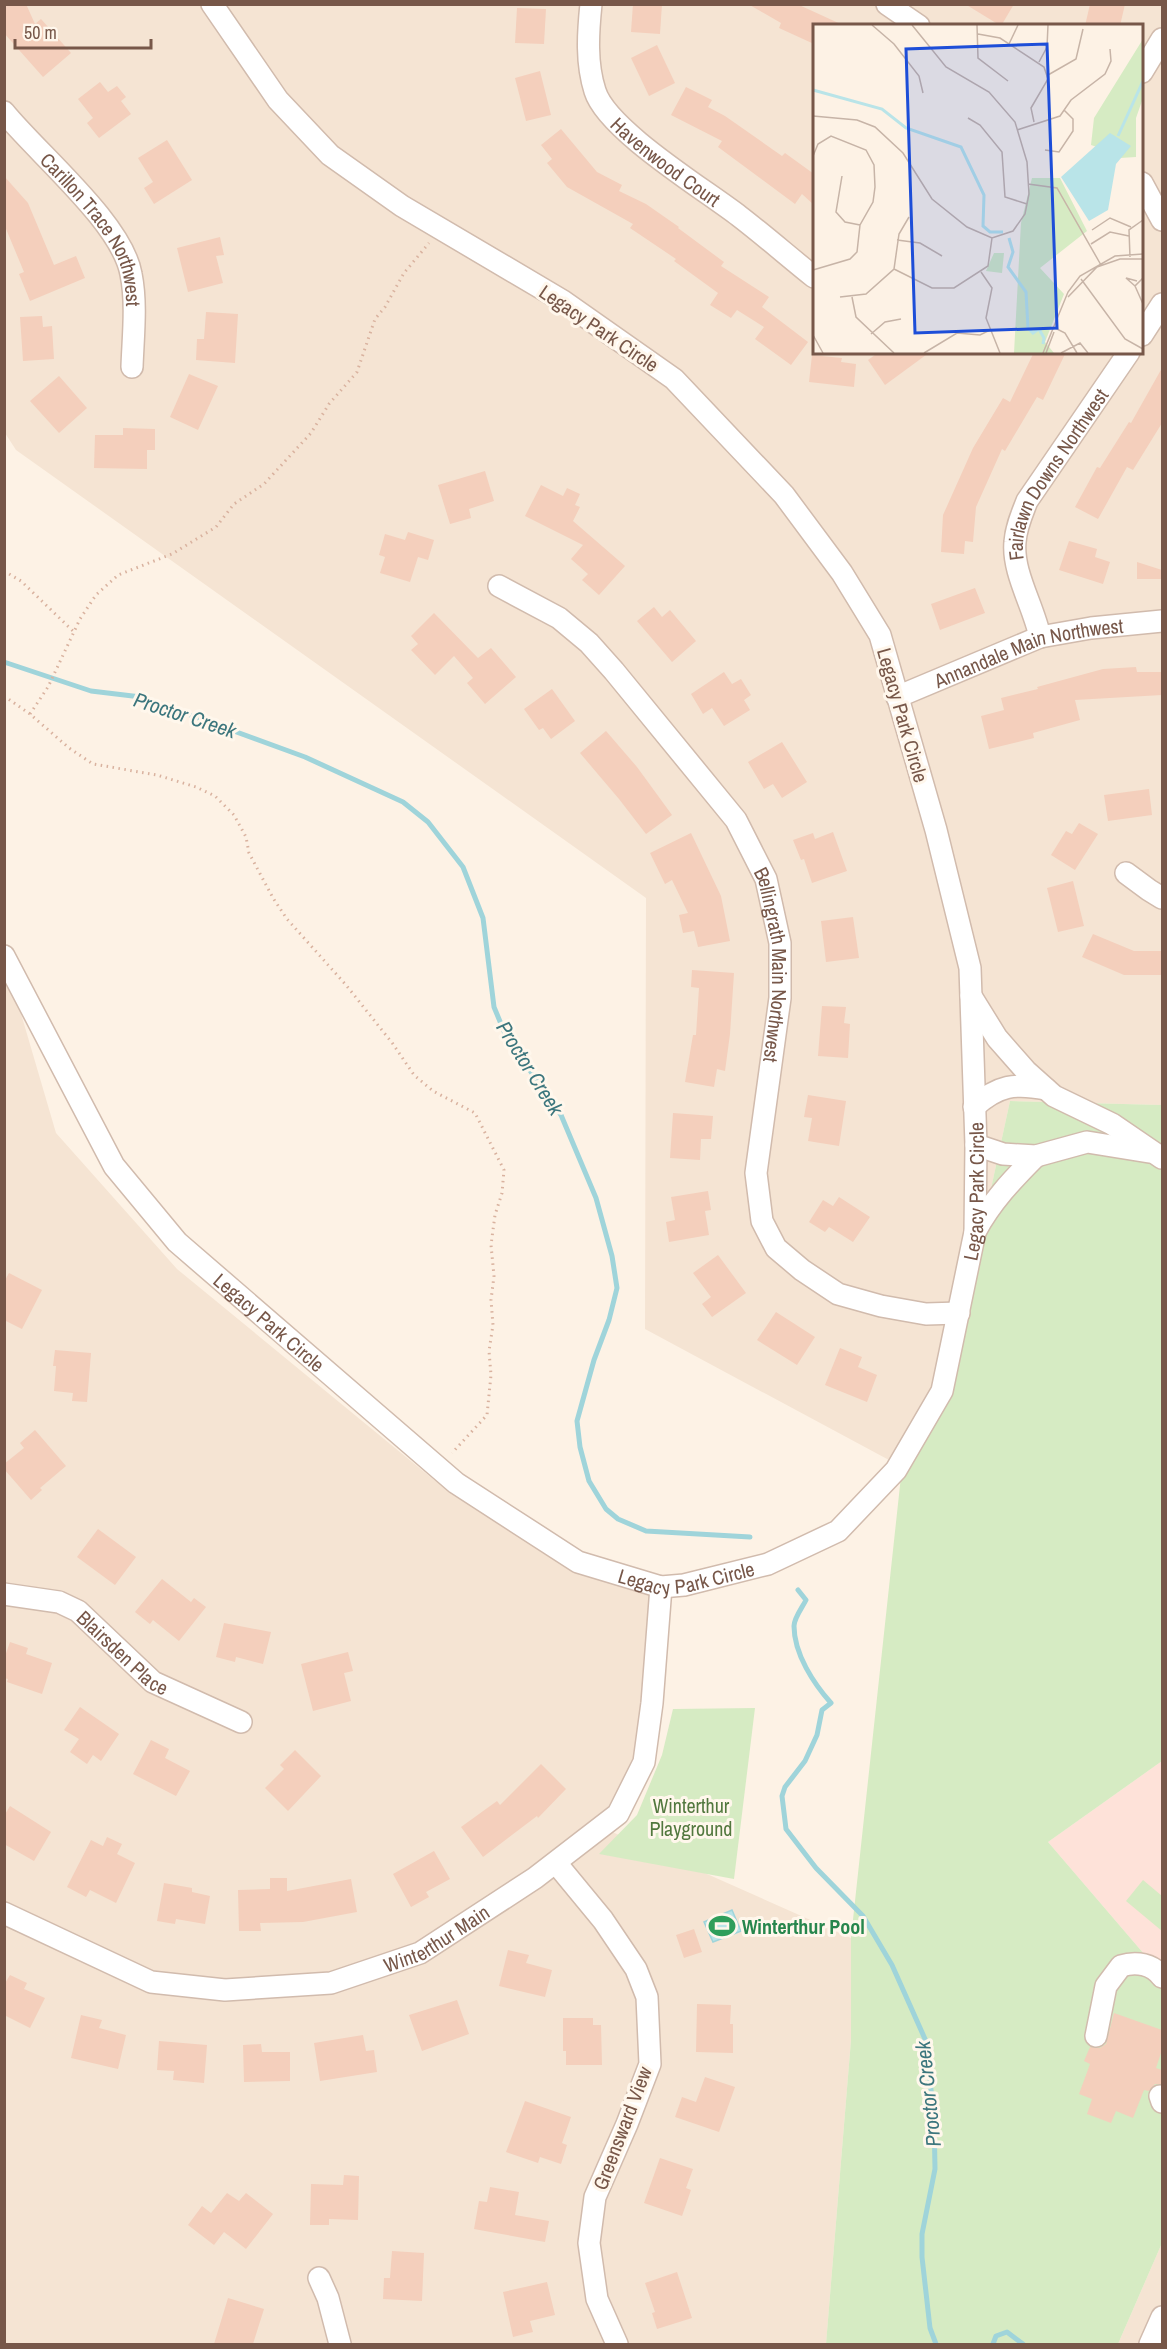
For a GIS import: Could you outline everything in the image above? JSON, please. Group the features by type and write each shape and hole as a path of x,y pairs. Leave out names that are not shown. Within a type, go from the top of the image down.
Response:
{"street":[{"name":"Legacy Park Circle","path":"4,956 114,1166 177,1242 456,1483 578,1563 661,1587 684,1585 768,1564 838,1531 896,1470 942,1391 975,1232 976,1145 970,968 936,830 880,635 842,573 784,495 674,379 563,301 402,206 330,155 278,100 212,4"},
{"name":"Havenwood Court","path":"591,4 587,37 590,62 595,92 609,116 636,140 740,216 813,276"},
{"path":"887,4 916,24"},
{"path":"1143,70 1162,39"},
{"name":"Carillon Trace Northwest","path":"4,112 76,190 106,225 119,246 131,273 134,309 132,367"},
{"path":"1143,185 1162,220"},
{"path":"1143,333 1162,304"},
{"name":"Fairlawn Downs Northwest","path":"1040,637 1037,623 1021,584 1014,544 1018,524 1027,501 1128,354"},
{"name":"Bellingrath Main Northwest","path":"500,586 559,618 589,643 615,671 736,820 766,879 780,943 780,998 756,1173 762,1221 776,1248 802,1270 838,1294 881,1306 926,1314 959,1313"},
{"name":"Annandale Main Northwest","path":"897,697 1040,637 1091,628 1162,621"},
{"path":"1126,873 1162,898"},
{"path":"971,995 997,1038 1026,1071 1054,1096 1112,1124 1159,1155"},
{"path":"974,1107 990,1094 1004,1088 1028,1085 1046,1089"},
{"path":"976,1145 1004,1154 1036,1156 1087,1142 1159,1155"},
{"path":"975,1232 984,1215 1008,1184 1036,1156"},
{"name":"Winterthur Main","path":"4,1913 151,1982 225,1990 331,1983 420,1953 556,1863 618,1814 644,1762 652,1702 661,1587"},
{"name":"Blairsden Place","path":"4,1594 59,1602 78,1611 153,1682 241,1722"},
{"name":"Greensward View","path":"556,1863 603,1920 636,1968 647,1997 650,2064 595,2197 589,2243 597,2299 616,2344"},
{"path":"1096,2036 1106,1986 1121,1966 1136,1963 1150,1967 1162,1977"},
{"path":"319,2278 328,2298 340,2344"},
{"path":"1150,2344 1162,2317"}],"path":[{"path":"30,714 48,687 74,632 96,595 118,576 172,554 216,527 234,504 264,484 311,433 329,404 357,372 375,320 386,307 404,273 441,229"},
{"path":"4,571 21,581 74,632"},
{"path":"4,696 93,765 157,775 196,787 215,796 234,815 246,837 249,853 287,919 346,985 393,1044 414,1075 433,1091 475,1113 504,1170 502,1193 495,1215 490,1245 494,1276 491,1300 493,1325 489,1351 491,1375 487,1415 452,1453"}],"shaded area":[{"path":"5,5 1162,5 1162,1105 1010,1101 961,1327 902,1467 645,1329 646,898 16,450 5,433"},
{"path":"4,977 17,1000 56,1133 177,1269 434,1480 577,1573 671,1594 659,1700 634,1791 601,1827 851,1938 851,2040 826,2344 5,2344"},
{"path":"1162,1761 1162,1975 1048,1842"},
{"path":"1162,2243 1162,2344 1118,2344"}],"green space":[{"path":"1010,1101 1162,1105 1162,1761 1048,1842 1162,1975 1162,2243 1118,2344 826,2344 851,2040 851,1938 902,1467 961,1327"},
{"name":"Winterthur Playground","path":"755,1708 734,1879 599,1854 637,1815 662,1755 673,1709"},
{"path":"1143,1880 1162,1896 1162,1931 1126,1901"}],"water":[{"name":"Winterthur Pool","path":"732,1910 741,1931 713,1942 704,1922"}],"building":[{"path":"4,4 26,4 35,24 41,19 71,53 43,77 4,33"},
{"path":"633,4 662,4 660,34 631,32"},
{"path":"748,4 797,4 841,24 813,24 813,44 779,28 781,23"},
{"path":"965,4 1014,4 1002,24 998,24"},
{"path":"1090,4 1125,4 1120,24 1085,24"},
{"path":"517,8 546,9 544,44 515,43"},
{"path":"657,45 675,83 649,96 631,58"},
{"path":"540,71 551,115 526,121 515,78"},
{"path":"100,82 108,92 117,86 126,97 121,101 131,114 99,138 87,123 93,118 78,99"},
{"path":"686,87 712,100 708,107 725,116 782,156 785,153 813,173 813,204 802,194 795,204 718,147 722,141 671,115"},
{"path":"561,129 597,172 622,185 619,191 646,204 679,227 724,262 721,266 769,297 762,307 808,342 791,365 755,339 764,327 737,310 731,318 710,305 718,293 674,261 676,259 630,228 633,224 567,187 547,163 552,159 541,145"},
{"path":"167,140 192,180 154,204 144,188 153,182 138,158"},
{"path":"4,176 28,203 54,265 76,256 85,278 30,301 19,274 24,272 4,224"},
{"path":"220,237 224,255 216,256 223,283 188,292 177,248"},
{"path":"206,312 238,314 235,363 196,360 197,339 204,339"},
{"path":"42,316 43,327 52,326 54,359 23,361 20,317"},
{"path":"876,354 927,354 885,385 868,360"},
{"path":"1033,354 1065,354 1043,400 1037,397 1005,451 1002,449 976,507 973,542 965,541 964,554 941,552 943,515 973,448 1003,398 1010,402"},
{"path":"812,355 842,358 841,362 856,364 854,387 809,382"},
{"path":"1162,368 1162,423 1133,470 1127,467 1098,519 1075,507 1097,467 1100,468 1129,422 1131,423"},
{"path":"189,374 218,386 198,430 170,417"},
{"path":"59,376 87,408 59,433 30,401"},
{"path":"123,428 155,429 155,450 147,450 147,469 94,468 95,435 123,435"},
{"path":"485,471 494,501 469,509 471,518 450,524 438,485"},
{"path":"541,485 563,496 567,488 580,494 575,505 580,507 573,521 625,566 599,595 582,580 588,574 571,559 583,545 525,516"},
{"path":"408,532 434,540 428,560 418,557 410,582 380,573 385,557 379,555 385,534 405,540"},
{"path":"1069,541 1097,549 1095,557 1110,562 1103,584 1059,570"},
{"path":"1137,562 1162,570 1162,579 1137,579"},
{"path":"975,588 985,613 940,630 931,604"},
{"path":"654,607 662,617 670,610 696,641 672,662 637,621"},
{"path":"434,613 478,658 491,648 516,677 485,704 467,683 473,678 454,656 435,675 411,650 418,644 411,636"},
{"path":"1136,667 1137,672 1162,672 1162,695 1075,700 1080,720 1033,733 1034,738 989,749 981,716 1004,710 1001,698 1103,669"},
{"path":"724,672 732,684 741,679 751,695 744,700 750,710 724,726 712,708 703,714 691,694"},
{"path":"552,689 575,721 551,739 543,728 539,730 524,709"},
{"path":"606,731 637,767 672,815 646,834 580,753"},
{"path":"782,742 807,782 782,798 773,784 764,789 748,762"},
{"path":"1149,789 1152,815 1108,821 1104,795"},
{"path":"1079,823 1098,834 1075,870 1051,855 1066,831 1072,834"},
{"path":"833,832 847,871 812,883 804,859 801,860 793,840 813,833 815,839"},
{"path":"691,833 721,896 730,941 698,947 694,931 683,933 679,915 688,913 672,880 665,884 650,853"},
{"path":"1073,881 1084,926 1058,932 1047,888"},
{"path":"853,917 859,958 826,962 821,921"},
{"path":"1093,934 1134,951 1162,951 1162,975 1124,975 1082,957"},
{"path":"692,970 734,973 725,1071 717,1069 714,1087 685,1082 693,1035 696,1035 699,988 691,987"},
{"path":"822,1006 846,1007 844,1023 850,1024 848,1058 818,1056"},
{"path":"808,1095 846,1101 839,1146 808,1141 812,1118 804,1117"},
{"path":"673,1113 713,1116 711,1139 701,1139 700,1160 670,1158"},
{"path":"708,1191 711,1210 705,1211 709,1235 669,1242 666,1222 675,1220 671,1197"},
{"path":"839,1197 870,1217 853,1242 829,1227 825,1232 809,1222 823,1200 833,1206"},
{"path":"718,1255 746,1293 712,1317 702,1304 711,1297 693,1273"},
{"path":"9,1273 42,1290 22,1329 4,1320 4,1282"},
{"path":"776,1312 815,1337 797,1365 757,1340"},
{"path":"840,1348 862,1357 858,1367 877,1375 867,1402 825,1385"},
{"path":"55,1350 91,1353 87,1402 72,1401 73,1393 54,1391"},
{"path":"35,1430 66,1466 40,1488 42,1490 31,1500 4,1469 4,1464 24,1448 20,1443"},
{"path":"98,1529 136,1557 115,1585 77,1557"},
{"path":"162,1579 191,1602 194,1598 206,1607 179,1641 153,1620 150,1624 135,1612"},
{"path":"224,1623 271,1632 263,1664 236,1657 235,1662 216,1657"},
{"path":"10,1642 28,1648 26,1654 52,1663 42,1694 7,1682 8,1679 4,1678 4,1659"},
{"path":"348,1652 353,1671 344,1673 351,1701 313,1711 301,1664"},
{"path":"80,1707 119,1734 101,1761 93,1755 87,1764 70,1752 79,1739 64,1730"},
{"path":"151,1740 169,1749 165,1758 190,1771 176,1796 133,1774"},
{"path":"295,1750 321,1776 288,1811 265,1788 284,1769 280,1765"},
{"path":"541,1764 566,1789 538,1818 537,1816 483,1857 461,1827 497,1801 500,1805"},
{"path":"10,1806 51,1832 34,1861 4,1844 4,1816"},
{"path":"107,1837 122,1844 117,1854 135,1863 116,1903 90,1890 86,1897 67,1887 91,1840 103,1846"},
{"path":"434,1851 450,1879 426,1892 429,1897 411,1907 393,1874"},
{"path":"270,1878 287,1878 287,1891 351,1879 357,1912 303,1922 260,1923 261,1931 239,1931 238,1890 270,1889"},
{"path":"164,1883 192,1888 192,1892 210,1896 205,1924 176,1919 175,1924 157,1921"},
{"path":"694,1929 702,1952 684,1958 676,1935"},
{"path":"508,1950 529,1955 526,1963 552,1970 545,1997 499,1986"},
{"path":"10,1975 27,1983 24,1989 45,1998 30,2028 4,2015 4,1985"},
{"path":"457,2000 469,2034 422,2051 409,2015"},
{"path":"697,2004 731,2005 733,2053 696,2052"},
{"path":"1114,2013 1162,2030 1162,2050 1156,2068 1162,2070 1162,2084 1155,2084 1149,2091 1144,2090 1133,2118 1116,2111 1111,2123 1087,2114 1092,2099 1079,2094 1090,2064 1084,2061 1090,2047 1100,2048 1106,2044"},
{"path":"81,2015 102,2020 99,2028 126,2035 118,2069 71,2058"},
{"path":"563,2018 593,2018 593,2025 601,2025 602,2065 566,2065 566,2051 563,2051"},
{"path":"363,2035 366,2051 374,2050 377,2072 320,2081 314,2043"},
{"path":"159,2041 207,2045 204,2083 173,2080 174,2071 157,2070"},
{"path":"261,2044 262,2052 290,2052 290,2081 244,2082 243,2045"},
{"path":"705,2077 735,2087 719,2132 675,2117 682,2097 696,2102"},
{"path":"525,2101 571,2117 562,2143 567,2145 561,2164 540,2157 538,2163 506,2152"},
{"path":"660,2158 693,2169 686,2188 691,2190 682,2216 644,2203"},
{"path":"344,2175 359,2176 358,2220 329,2219 329,2225 310,2225 311,2184 343,2185"},
{"path":"490,2187 519,2192 515,2215 549,2221 545,2242 474,2229 479,2201 487,2202"},
{"path":"227,2193 239,2201 246,2193 273,2214 246,2249 224,2232 214,2245 188,2225 202,2206 211,2213"},
{"path":"392,2251 424,2253 422,2301 383,2299 384,2278 390,2278"},
{"path":"677,2272 692,2318 657,2329 652,2313 655,2312 645,2283"},
{"path":"547,2282 555,2315 530,2321 533,2332 513,2337 503,2292"},
{"path":"228,2298 264,2309 253,2344 214,2344"}],"waterway":[{"name":"Proctor Creek","path":"4,662 91,691 141,697 305,757 403,802 428,822 463,867 483,918 494,1007 506,1036 561,1115 596,1198 612,1256 617,1288 577,1421 580,1447 589,1481 606,1509 618,1519 646,1531 750,1537"},
{"name":"Proctor Creek","path":"798,1590 806,1600 794,1623 797,1647 812,1678 831,1703 822,1710 817,1735 805,1761 785,1787 782,1796 786,1829 816,1868 863,1916 892,1965 925,2039 934,2115 935,2169 922,2234 922,2257 930,2328 936,2344"},
{"name":"Proctor Creek","path":"993,2344 996,2336 1007,2332 1023,2344"}],"place":[{"name":"Winterthur Pool","path":"722,1926"}]}
